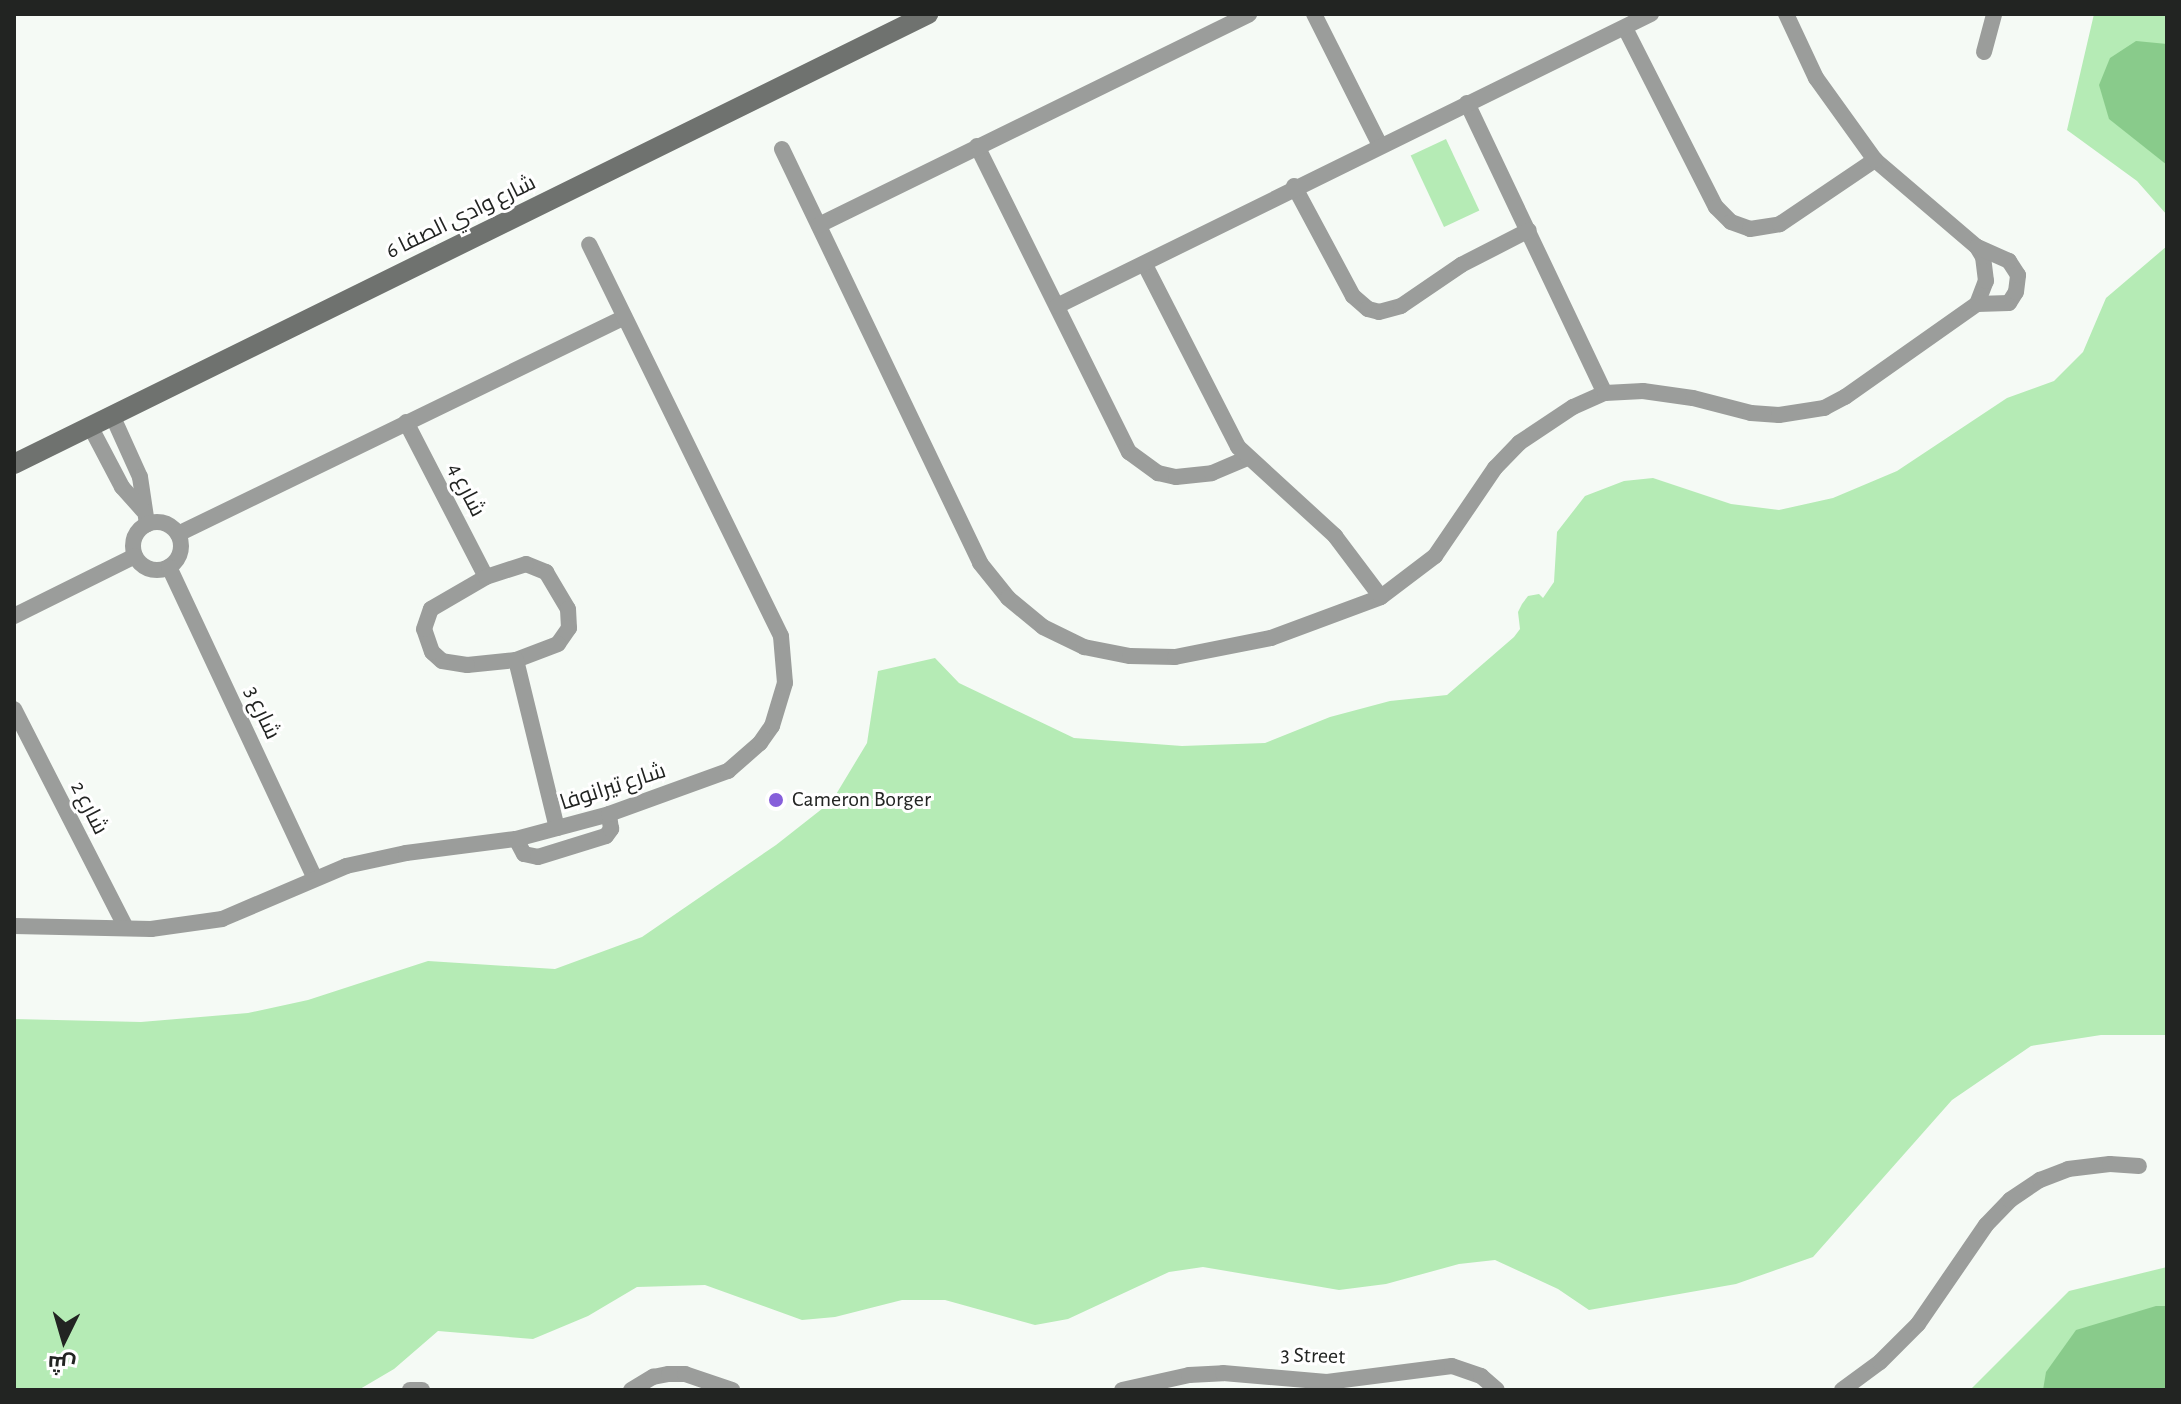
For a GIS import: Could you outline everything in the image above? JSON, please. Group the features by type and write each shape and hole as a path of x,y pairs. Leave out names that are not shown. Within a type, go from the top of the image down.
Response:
{"main road":[{"name":"شارع وادي الصفا 6","path":"14,464 928,14"}],"street":[{"path":"819,225 1249,14"},
{"path":"1314,14 1380,145"},
{"path":"1057,306 1145,265 1294,186 1651,14"},
{"path":"782,149 980,563 1008,598 1043,627 1084,647 1130,656 1175,657 1271,638 1381,597 1435,556 1495,468 1519,443 1546,422 1605,393 1643,391 1779,415 1824,408 1845,397 1977,304 2009,303 2016,292 2018,275 2009,261 1977,247 1875,160 1816,78 1786,14"},
{"path":"1984,52 1994,14"},
{"path":"1625,28 1716,207 1731,222 1750,229 1780,224 1875,160"},
{"path":"1467,103 1605,393"},
{"path":"977,146 1119,436 1142,464 1167,475 1194,478 1247,458"},
{"path":"1294,186 1353,296 1368,309 1379,312 1401,306 1461,265 1529,230"},
{"name":"شارع تيرانوفا","path":"14,926 176,928 222,919 254,908 315,878 379,857 516,839 609,814 728,771 746,759 772,726 785,683 785,660 773,616 589,244"},
{"path":"1977,247 1983,257 1986,281 1977,304"},
{"path":"1145,265 1231,435 1247,458 1335,536 1381,597"},
{"path":"178,534 624,317"},
{"path":"90,426 142,512 178,534 180,552 169,567 150,569 135,556 133,541 142,512 140,477 112,415"},
{"name":"شارع 4","path":"406,422 486,577"},
{"path":"106,455 126,445"},
{"path":"14,616 135,556"},
{"path":"517,565 537,566 552,579 570,618 565,637 548,650 516,660 454,665 442,661 426,642 424,629 431,609 486,577 517,565"},
{"name":"شارع 3","path":"169,567 315,878"},
{"path":"516,660 557,828"},
{"name":"شارع 2","path":"14,709 125,926"},
{"path":"516,839 524,854 538,857 606,836 611,829 609,814"},
{"path":"1842,1390 1880,1362 1918,1324 1986,1225 2010,1200 2040,1180 2068,1169 2095,1164 2139,1166"},
{"name":"3 Street","path":"1122,1390 1167,1378 1223,1373 1327,1386 1452,1366 1481,1376 1497,1390"},
{"path":"631,1390 653,1377 685,1374 732,1390"},
{"path":"410,1390 422,1390"}],"shaded area":[{"path":"2094,14 2167,14 2167,215 2137,181 2067,130"},
{"path":"2136,41 2167,44 2167,165 2109,119 2099,85 2110,58"},
{"path":"1446,139 1479,211 1444,227 1411,155"},
{"path":"2167,246 2167,1035 2101,1035 2031,1046 1952,1100 1813,1257 1736,1284 1589,1310 1558,1289 1495,1260 1459,1264 1386,1284 1339,1290 1203,1267 1169,1272 1068,1319 1035,1325 945,1300 902,1300 835,1317 802,1320 705,1285 637,1287 588,1316 533,1339 438,1331 394,1369 360,1389 14,1390 14,1019 141,1022 248,1013 308,1000 428,961 555,969 642,937 776,845 832,801 867,743 878,671 935,658 959,683 1074,738 1182,746 1265,743 1330,717 1390,701 1447,695 1514,637 1520,629 1518,612 1528,596 1539,594 1543,598 1554,582 1557,532 1585,496 1624,481 1653,478 1731,504 1779,510 1833,498 1897,471 2007,398 2054,381 2083,352 2106,298"},
{"path":"2167,1267 2167,1390 1970,1390 2069,1291"},
{"path":"2156,1306 2167,1306 2167,1390 2043,1390 2046,1372 2076,1330"}],"place":[{"name":"Cameron Borger","path":"776,800"}]}
